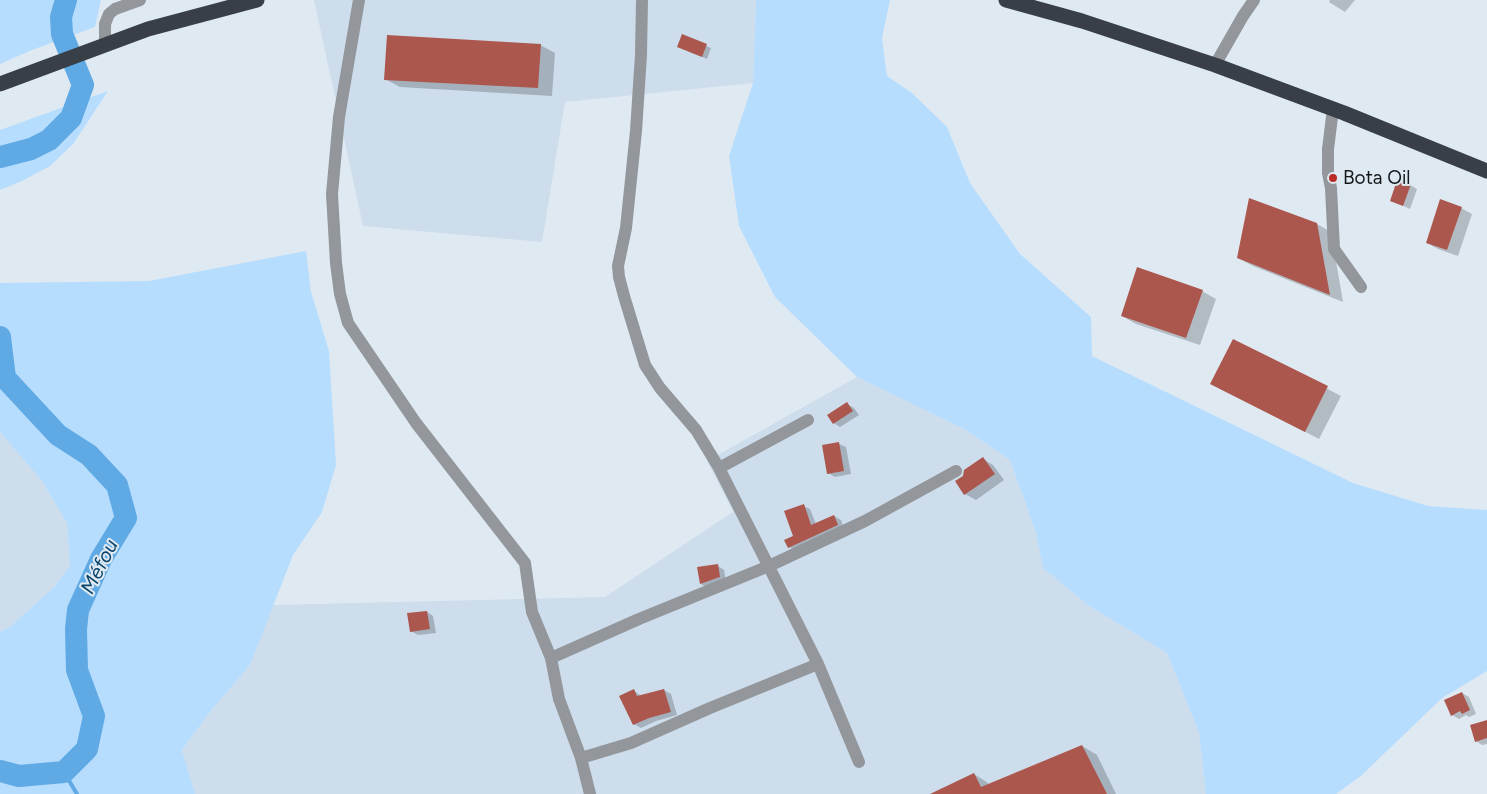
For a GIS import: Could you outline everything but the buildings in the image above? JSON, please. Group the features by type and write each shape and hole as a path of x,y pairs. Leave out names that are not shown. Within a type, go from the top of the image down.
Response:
{"highway":[{"path":"0,84 148,29 257,0"},
{"path":"1006,0 1082,21 1215,65 1487,171"}],"street":[{"path":"104,44 105,24 108,14 115,9 140,0"},
{"path":"359,0 339,117 332,194 336,263 340,294 348,323 416,423 525,563 532,612 551,658 559,699 581,758 590,794"},
{"path":"642,0 636,131 626,228 618,266 619,277 645,365 660,388 696,430 719,468 818,664 859,762"},
{"path":"1215,65 1254,0"},
{"path":"1333,110 1328,150 1328,173 1332,188 1334,249 1362,287"},
{"path":"719,468 808,420"},
{"path":"551,658 639,619 769,566 865,521 956,471"},
{"path":"581,758 631,743 818,664"}],"shaded area":[{"path":"0,0 101,0 95,27 0,64"},
{"path":"314,0 756,0 753,83 565,102 542,242 363,226"},
{"path":"756,0 890,0 882,38 887,76 912,93 947,127 970,183 1020,254 1091,317 1092,356 1353,483 1428,506 1487,510 1487,671 1442,698 1362,775 1336,794 1206,794 1199,733 1167,653 1089,606 1043,568 1036,533 1010,460 966,430 857,377 775,297 739,226 729,156 753,83"},
{"path":"108,91 73,144 50,166 0,190 0,130"},
{"path":"306,251 311,292 329,351 336,465 322,512 293,555 250,665 210,712 182,750 195,794 0,794 0,632 11,626 54,587 70,566 67,523 42,481 0,432 0,283 149,281"},
{"path":"857,377 966,430 1010,460 1036,533 1043,568 1089,606 1167,653 1199,733 1206,794 195,794 182,750 210,712 250,665 273,605 605,597 733,512 707,461"},
{"path":"0,432 42,481 67,523 70,566 54,587 11,626 0,632"}],"waterway":[{"name":"Méfou","path":"0,157 31,149 49,140 71,118 83,85 62,34 61,17 66,0"},
{"name":"Méfou","path":"0,337 5,378 58,435 89,455 117,485 126,518 101,559 78,610 76,629 77,670 94,716 87,749 64,772 19,776 0,771"},
{"path":"64,772 77,794"}],"place":[{"name":"Bota Oil","path":"1333,178"}]}
